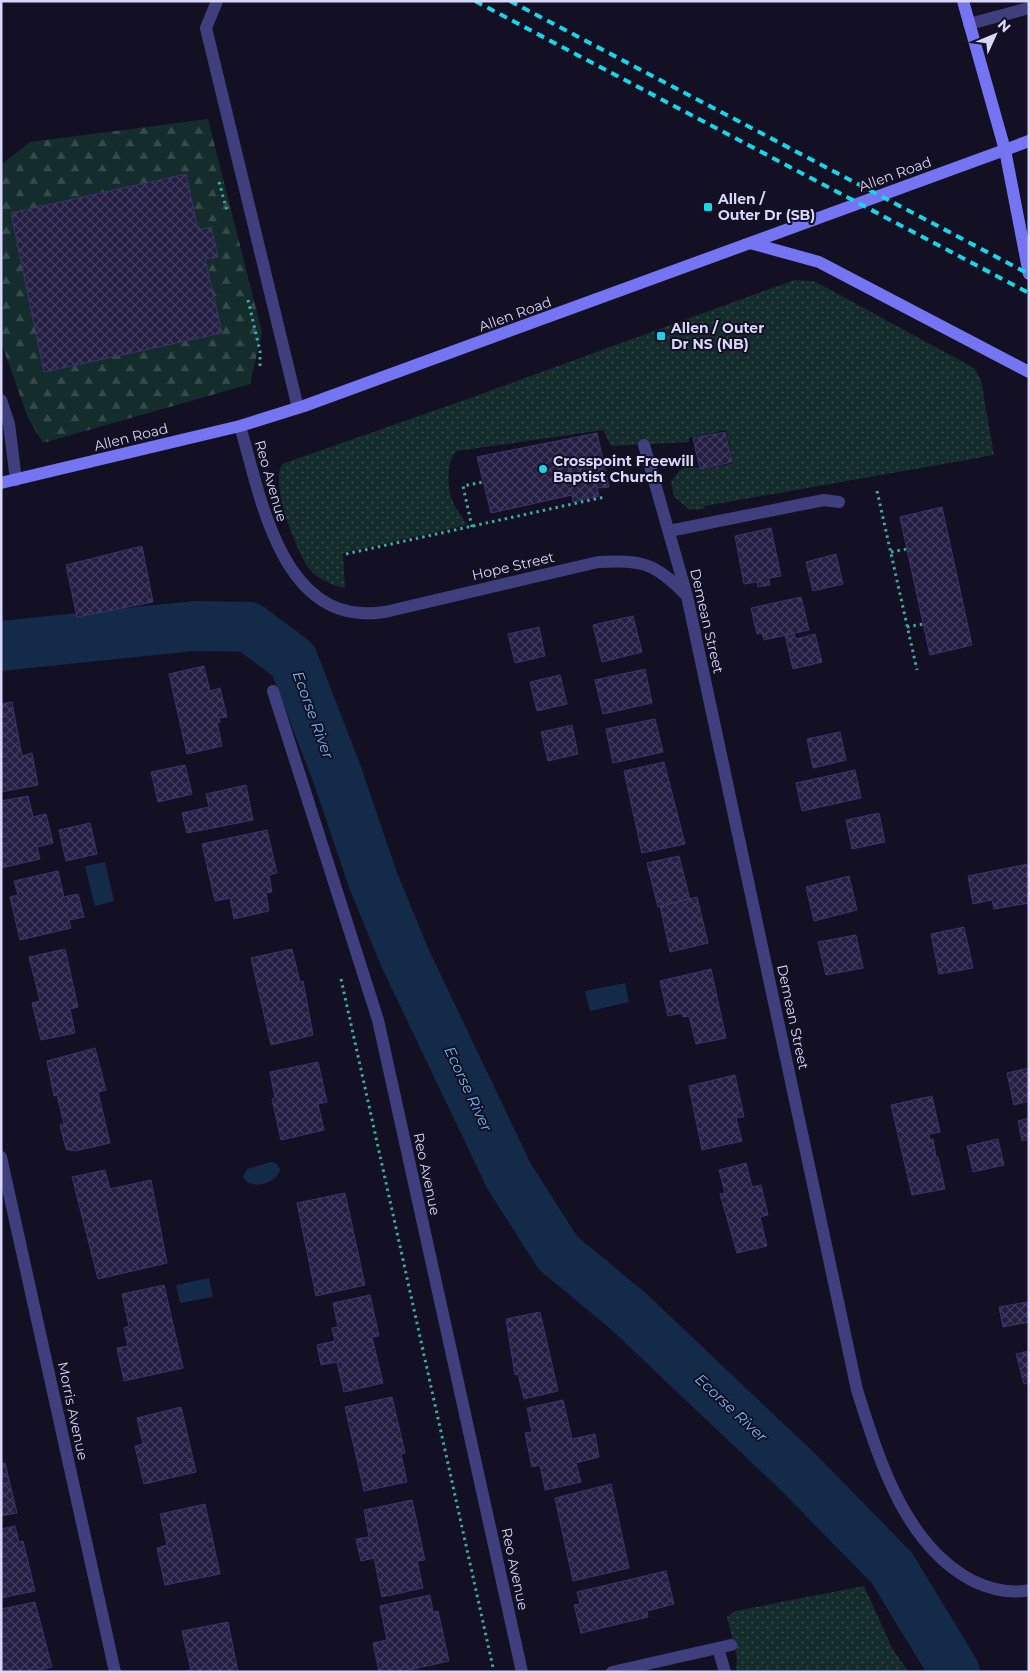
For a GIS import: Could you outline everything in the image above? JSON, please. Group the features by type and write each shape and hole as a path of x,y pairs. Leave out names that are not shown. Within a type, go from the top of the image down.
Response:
{"main road":[{"path":"963,1 1005,150 1029,274"},
{"name":"Allen Road","path":"1,483 240,426 298,408 1029,141"},
{"path":"750,244 819,262 1029,372"}],"street":[{"path":"217,1 206,28 298,408"},
{"path":"969,24 1029,8"},
{"path":"1,400 9,424 16,480"},
{"name":"Reo Avenue","path":"240,426 270,529 295,575 322,600 337,606"},
{"name":"Demean Street","path":"644,445 687,596 857,1390 875,1448 905,1514 929,1547 959,1573 985,1586 1014,1592 1029,1590"},
{"path":"669,531 824,500 839,502"},
{"name":"Hope Street","path":"337,606 362,613 385,612 598,562 627,560 652,567 666,574 687,596"},
{"name":"Reo Avenue","path":"273,691 378,1020 522,1672"},
{"name":"Morris Avenue","path":"1,1157 115,1672"},
{"path":"612,1672 731,1645"},
{"path":"718,1648 725,1672"}],"path":[{"path":"219,182 228,216"},
{"path":"248,298 260,351 260,368"},
{"path":"472,527 463,486 483,482"},
{"path":"877,492 916,670"},
{"path":"346,554 604,498"},
{"path":"890,552 907,549"},
{"path":"907,628 923,624"},
{"path":"341,977 494,1672"}],"green space":[{"path":"208,119 262,332 250,384 43,443 28,418 1,342 1,165 30,142"},
{"path":"794,280 814,281 974,368 981,380 994,455 705,506 704,509 690,510 674,497 671,482 680,470 688,466 704,469 733,463 726,430 689,438 689,442 611,446 603,430 457,451 451,459 449,486 452,501 467,525 343,553 345,588 325,581 315,575 308,567 291,531 282,501 279,474 282,464 473,397"},
{"path":"864,1586 893,1650 909,1672 736,1672 737,1657 727,1617 735,1611"}],"water":[{"path":"105,862 114,901 95,906 85,866"},
{"path":"625,983 629,1002 590,1011 585,991"},
{"path":"271,1162 276,1163 280,1169 274,1179 269,1182 257,1185 251,1184 243,1177 247,1169"},
{"path":"209,1278 213,1297 180,1303 176,1285"}],"building":[{"path":"186,174 198,230 211,227 218,257 205,259 222,333 44,372 11,213"},
{"path":"725,432 732,462 700,469 693,438"},
{"name":"Crosspoint Freewill Baptist Church","path":"597,433 609,487 597,488 599,496 573,502 572,495 491,513 477,457"},
{"path":"942,507 972,645 930,655 900,517"},
{"path":"771,528 781,576 769,578 770,585 758,587 757,582 744,584 735,536"},
{"path":"142,546 153,602 77,617 66,565"},
{"path":"836,554 843,584 813,591 806,562"},
{"path":"801,597 809,630 764,640 762,633 757,634 751,608"},
{"path":"633,616 642,652 602,662 593,625"},
{"path":"539,627 545,656 515,663 508,634"},
{"path":"794,633 796,639 815,634 822,662 793,669 785,635"},
{"path":"204,666 210,691 220,688 227,717 219,718 220,722 217,722 222,746 187,754 169,674"},
{"path":"645,669 652,703 603,714 595,680"},
{"path":"560,675 567,704 537,711 530,682"},
{"path":"12,702 22,756 32,753 38,785 1,792 1,704"},
{"path":"655,719 663,752 613,763 606,729"},
{"path":"572,725 578,754 548,761 541,732"},
{"path":"840,732 846,760 813,768 807,739"},
{"path":"664,762 685,844 642,853 624,771"},
{"path":"185,765 192,794 158,802 151,772"},
{"path":"855,770 861,798 802,811 796,783"},
{"path":"246,785 253,820 187,833 182,813 209,807 206,794"},
{"path":"28,796 33,817 46,814 53,843 37,847 40,859 1,868 1,801"},
{"path":"879,813 885,842 852,849 846,820"},
{"path":"90,823 97,854 66,861 59,830"},
{"path":"267,830 277,873 269,875 272,892 266,893 269,911 234,919 230,898 215,901 202,844"},
{"path":"679,856 690,899 658,907 647,863"},
{"path":"1028,864 1029,903 994,909 992,900 973,904 968,876"},
{"path":"58,871 64,897 78,894 84,917 69,920 71,928 20,940 10,897 18,895 14,881"},
{"path":"849,876 857,910 814,921 806,887"},
{"path":"697,897 708,943 670,952 660,906"},
{"path":"964,927 973,968 939,974 931,934"},
{"path":"856,935 863,968 826,975 818,942"},
{"path":"65,949 78,1007 70,1009 75,1033 41,1040 32,1003 40,1001 29,957"},
{"path":"292,949 300,982 303,981 313,1035 271,1045 251,958"},
{"path":"711,969 726,1038 696,1044 689,1016 683,1017 682,1013 668,1016 660,981"},
{"path":"95,1048 106,1090 98,1092 110,1143 75,1151 66,1149 60,1125 64,1124 57,1095 54,1096 47,1061"},
{"path":"318,1062 327,1102 318,1104 324,1130 281,1140 272,1099 275,1098 270,1072"},
{"path":"1029,1068 1029,1101 1014,1105 1007,1073"},
{"path":"735,1075 744,1117 736,1118 742,1141 702,1150 689,1086"},
{"path":"932,1096 940,1132 929,1134 930,1140 933,1139 945,1189 912,1195 891,1105"},
{"path":"1029,1118 1029,1139 1022,1141 1018,1121"},
{"path":"998,1139 1004,1165 973,1172 967,1146"},
{"path":"746,1163 752,1187 761,1185 768,1215 760,1217 767,1246 737,1253 720,1194 725,1193 719,1170"},
{"path":"105,1170 110,1189 151,1180 167,1263 98,1279 72,1177"},
{"path":"345,1193 365,1285 316,1296 297,1203"},
{"path":"164,1285 183,1368 124,1381 117,1348 128,1346 124,1328 129,1326 122,1294"},
{"path":"370,1295 379,1336 372,1337 383,1383 344,1392 337,1362 321,1365 317,1345 335,1341 332,1328 338,1327 333,1303"},
{"path":"1027,1302 1029,1322 1003,1327 999,1307"},
{"path":"540,1312 558,1391 524,1399 518,1374 515,1375 506,1319"},
{"path":"1029,1351 1029,1382 1024,1384 1016,1354"},
{"path":"392,1397 405,1453 401,1454 407,1482 364,1491 345,1407"},
{"path":"563,1400 572,1439 595,1434 599,1457 576,1463 581,1482 545,1490 540,1465 532,1467 525,1433 532,1432 527,1408"},
{"path":"181,1407 196,1472 144,1484 135,1446 143,1444 137,1418"},
{"path":"5,1463 17,1513 1,1516 1,1464"},
{"path":"611,1484 629,1568 573,1581 555,1498"},
{"path":"412,1500 425,1560 417,1561 423,1588 382,1597 374,1558 361,1561 356,1539 369,1537 364,1510"},
{"path":"205,1504 220,1574 165,1585 157,1548 167,1545 160,1514"},
{"path":"15,1526 19,1542 23,1541 35,1591 1,1598 1,1529"},
{"path":"666,1571 674,1604 647,1611 648,1617 581,1633 574,1605 580,1604 577,1592"},
{"path":"430,1595 433,1612 438,1611 449,1661 400,1672 379,1672 373,1643 387,1640 380,1606"},
{"path":"35,1602 52,1667 31,1672 1,1672 1,1609"},
{"path":"228,1622 238,1672 182,1672 191,1670 182,1631"}],"waterway":[{"name":"Ecorse River","path":"1,646 194,626 249,627 293,660 337,774 373,880 405,958 509,1176 558,1253 627,1310 796,1470 892,1568 955,1672"}],"railway":[{"path":"475,1 1029,293"},
{"path":"510,1 1029,274"}],"place":[{"name":"Allen / Outer Dr (SB)","path":"708,207"},
{"name":"Allen / Outer Dr NS (NB)","path":"661,336"},
{"name":"Crosspoint Freewill Baptist Church","path":"543,469"}]}
